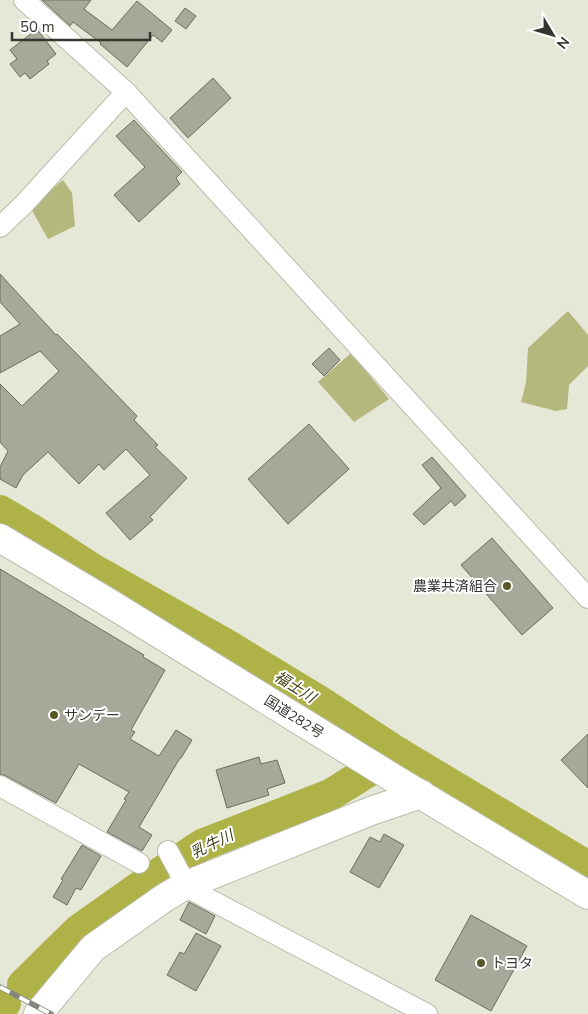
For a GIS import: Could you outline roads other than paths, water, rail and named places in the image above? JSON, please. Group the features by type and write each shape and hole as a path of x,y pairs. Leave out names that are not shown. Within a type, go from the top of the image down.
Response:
{"main road":[{"name":"国道282号","path":"0,538 588,895"},
{"path":"38,1014 93,948 164,898 183,881 371,811 412,789"}],"street":[{"path":"24,0 126,92 588,598"},
{"path":"0,227 24,204 126,92"},
{"path":"0,786 139,862"},
{"path":"168,850 183,881 427,1014"}],"waterway":[{"name":"福士川","path":"0,511 92,569 230,647 325,705 398,753 588,867"},
{"name":"乳牛川","path":"23,985 79,930 202,845 330,795 398,753"},
{"name":"乳牛川","path":"0,1008 5,1003"}],"railway":[{"path":"0,987 51,1014"}],"place":[{"name":"農業共済組合","path":"507,586"},
{"name":"サンデー","path":"54,715"},
{"name":"トヨタ","path":"481,963"}]}
